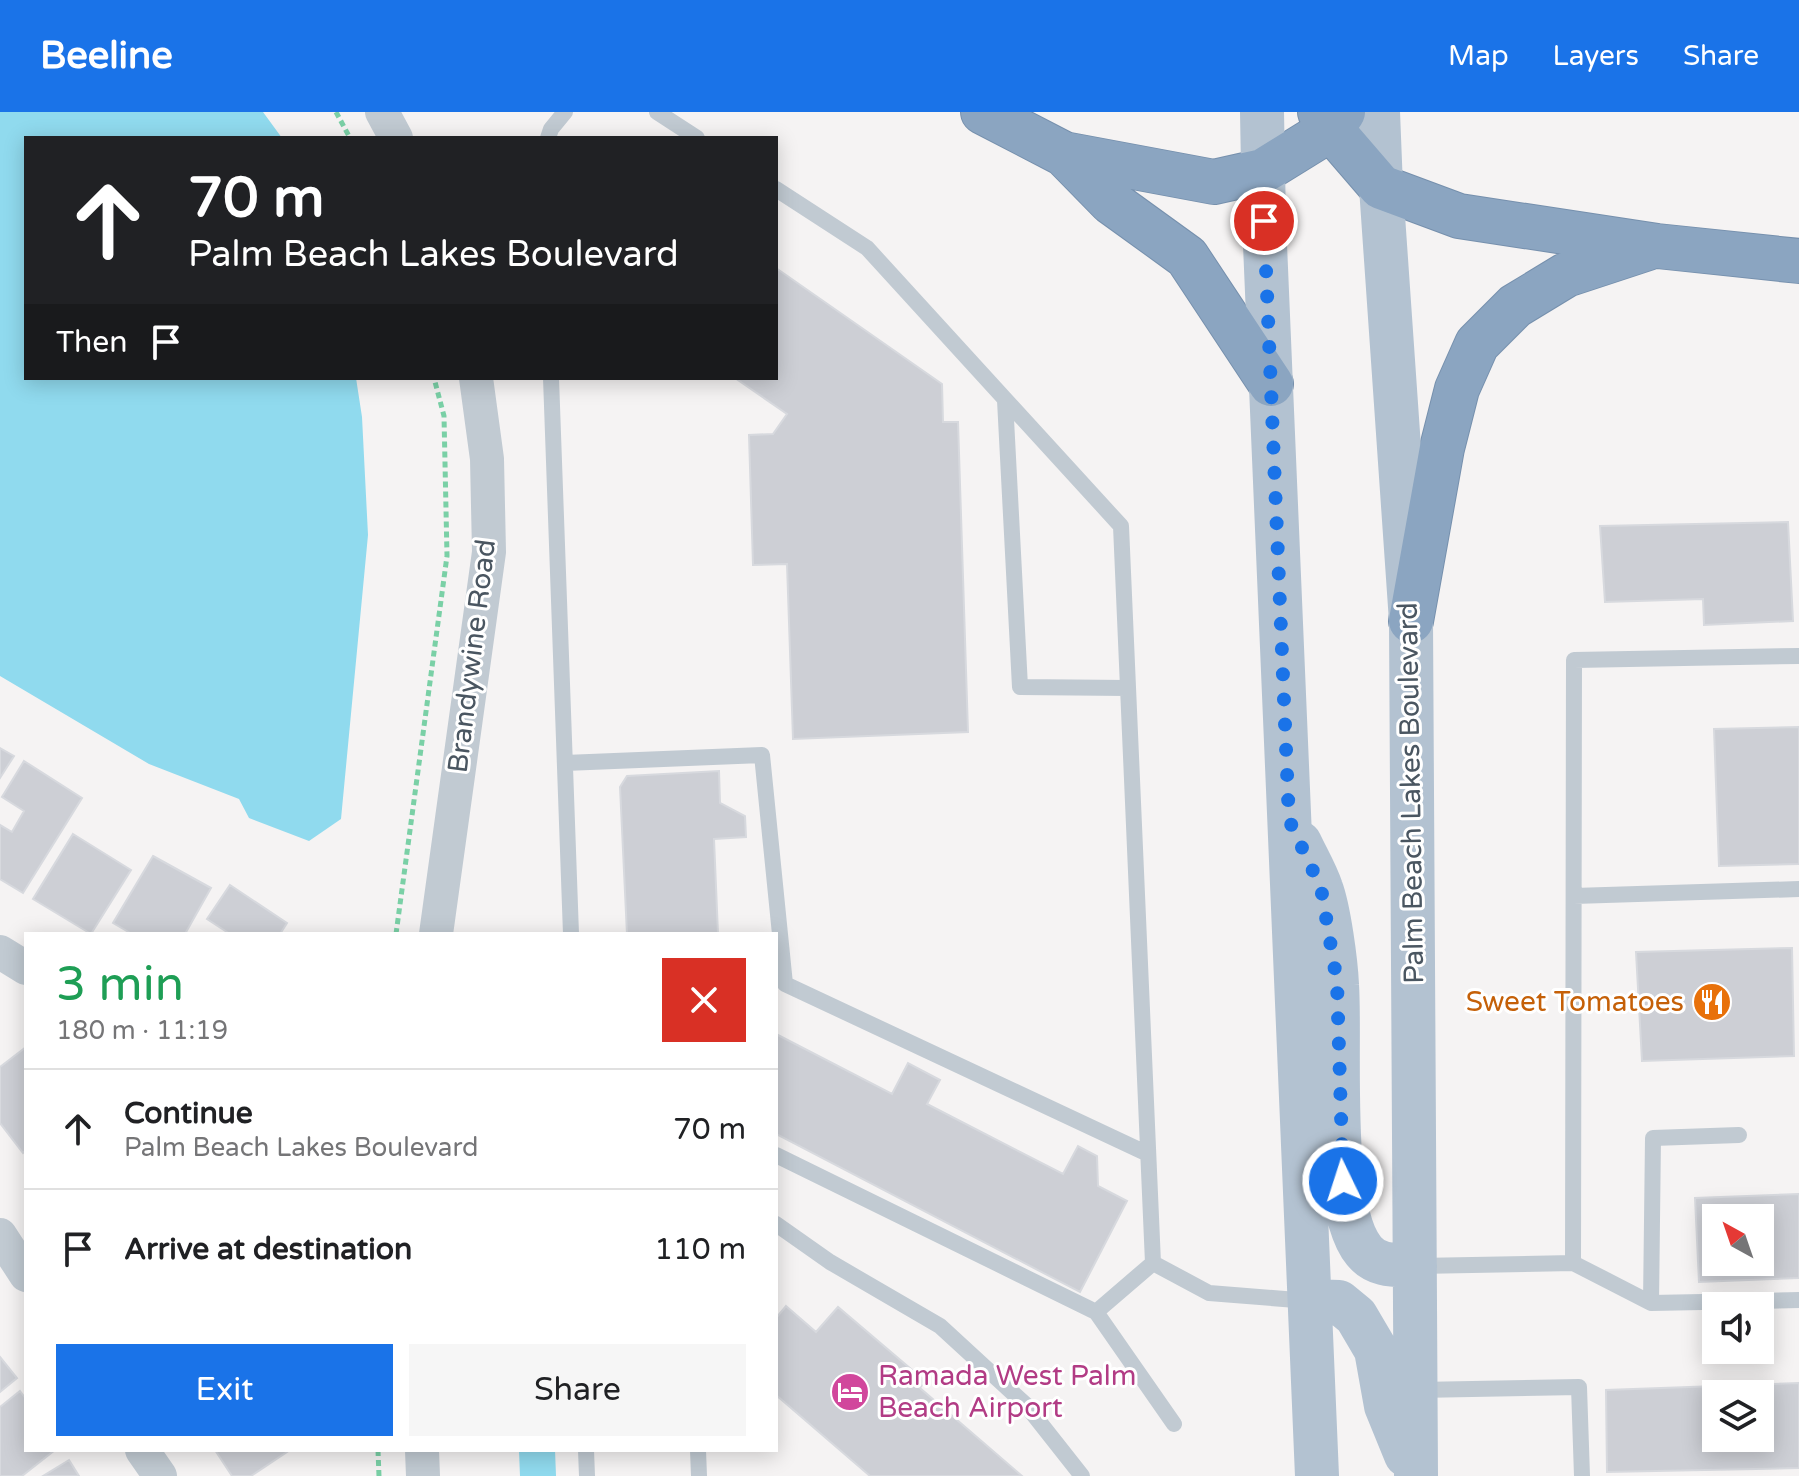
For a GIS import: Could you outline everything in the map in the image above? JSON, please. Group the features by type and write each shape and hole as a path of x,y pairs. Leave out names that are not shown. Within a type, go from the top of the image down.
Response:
{"highway":[{"path":"983,112 1064,154 1214,182 1263,171 1331,118 1381,187 1459,216 1657,246 1799,261"},
{"path":"1064,154 1111,202 1187,257 1271,384"},
{"path":"1411,621 1442,448 1457,389 1477,344 1515,306 1566,275 1657,246"}],"main road":[{"path":"1262,112 1317,1476"},
{"name":"Palm Beach Lakes Boulevard","path":"1378,112 1411,621 1416,1476"},
{"path":"1289,820 1321,888 1337,982 1340,1154 1345,1209 1352,1231 1364,1252 1380,1264 1415,1266"},
{"path":"1310,1301 1339,1302 1356,1316 1376,1350 1386,1406 1416,1476"}],"street":[{"path":"382,112 395,136"},
{"name":"Brandywine Road","path":"436,932 489,552 487,459 476,380"},
{"path":"0,952 24,967"},
{"path":"0,1235 24,1272"},
{"path":"143,1452 160,1476"},
{"path":"422,1452 423,1476"}],"lane":[{"path":"549,136 565,112"},
{"path":"657,112 694,136"},
{"path":"778,190 867,248 1121,526 1153,1263"},
{"path":"551,380 571,932"},
{"path":"1005,400 1020,687 1127,688"},
{"path":"1573,1263 1574,660 1799,656"},
{"path":"565,763 762,755 785,984 1148,1154"},
{"path":"1574,896 1799,889"},
{"path":"1651,1303 1653,1138 1739,1135"},
{"path":"778,1156 1096,1312 1174,1424"},
{"path":"778,1225 830,1262 940,1326 1026,1405 1082,1476"},
{"path":"1153,1263 1209,1293 1310,1301"},
{"path":"1096,1312 1153,1263"},
{"path":"1415,1266 1573,1263 1651,1303 1799,1300"},
{"path":"1415,1390 1579,1387 1582,1476"},
{"path":"586,1452 587,1476"},
{"path":"698,1452 699,1476"}],"path":[{"path":"336,112 349,136"},
{"path":"396,932 447,556 444,416 435,380"},
{"path":"378,1452 379,1476"}],"water":[{"path":"0,112 263,112 281,136 24,136 24,380 356,380 362,417 368,535 341,819 309,841 249,818 239,799 149,764 0,676"}],"building":[{"path":"778,269 942,384 943,422 958,422 968,732 793,739 787,564 753,565 749,435 773,434 787,414 738,380 778,380"},
{"path":"1788,522 1793,621 1704,625 1703,599 1605,602 1600,526"},
{"path":"1799,727 1799,864 1719,866 1714,729"},
{"path":"0,748 14,756 0,778"},
{"path":"24,761 82,798 23,893 0,879 0,825 12,832 24,811 2,797"},
{"path":"719,771 720,803 745,816 746,837 714,839 718,932 627,932 620,787 627,776"},
{"path":"73,834 131,870 92,932 33,899"},
{"path":"153,856 211,888 186,932 129,932 113,923"},
{"path":"230,885 287,923 281,932 227,932 207,919"},
{"path":"1792,948 1794,1056 1642,1061 1636,952"},
{"path":"778,1035 892,1094 908,1063 940,1080 927,1104 1063,1174 1078,1146 1097,1156 1098,1186 1127,1201 1080,1292 778,1135"},
{"path":"24,1049 23,1153 0,1123 0,1067"},
{"path":"1799,1194 1799,1278 1699,1282 1695,1198"},
{"name":"Ramada West Palm Beach Airport","path":"786,1306 816,1332 838,1307 925,1381 920,1388 1022,1476 870,1476 778,1397 778,1316"},
{"path":"0,1357 17,1378 0,1392"},
{"path":"1799,1383 1799,1468 1607,1472 1606,1390 1702,1387 1702,1452 1774,1452 1774,1384"},
{"path":"20,1391 24,1396 24,1452 52,1452 22,1476 0,1476 0,1407"},
{"path":"216,1452 287,1452 251,1476 232,1476"},
{"path":"69,1460 79,1476 43,1476"}],"waterway":[{"path":"537,1452 538,1476"}],"place":[{"name":"Sweet Tomatoes","path":"1712,1002"},
{"name":"Ramada West Palm Beach Airport","path":"850,1392"}],"route":[{"path":"1264,221 1289,820 1321,888 1337,982 1343,1181"}]}
